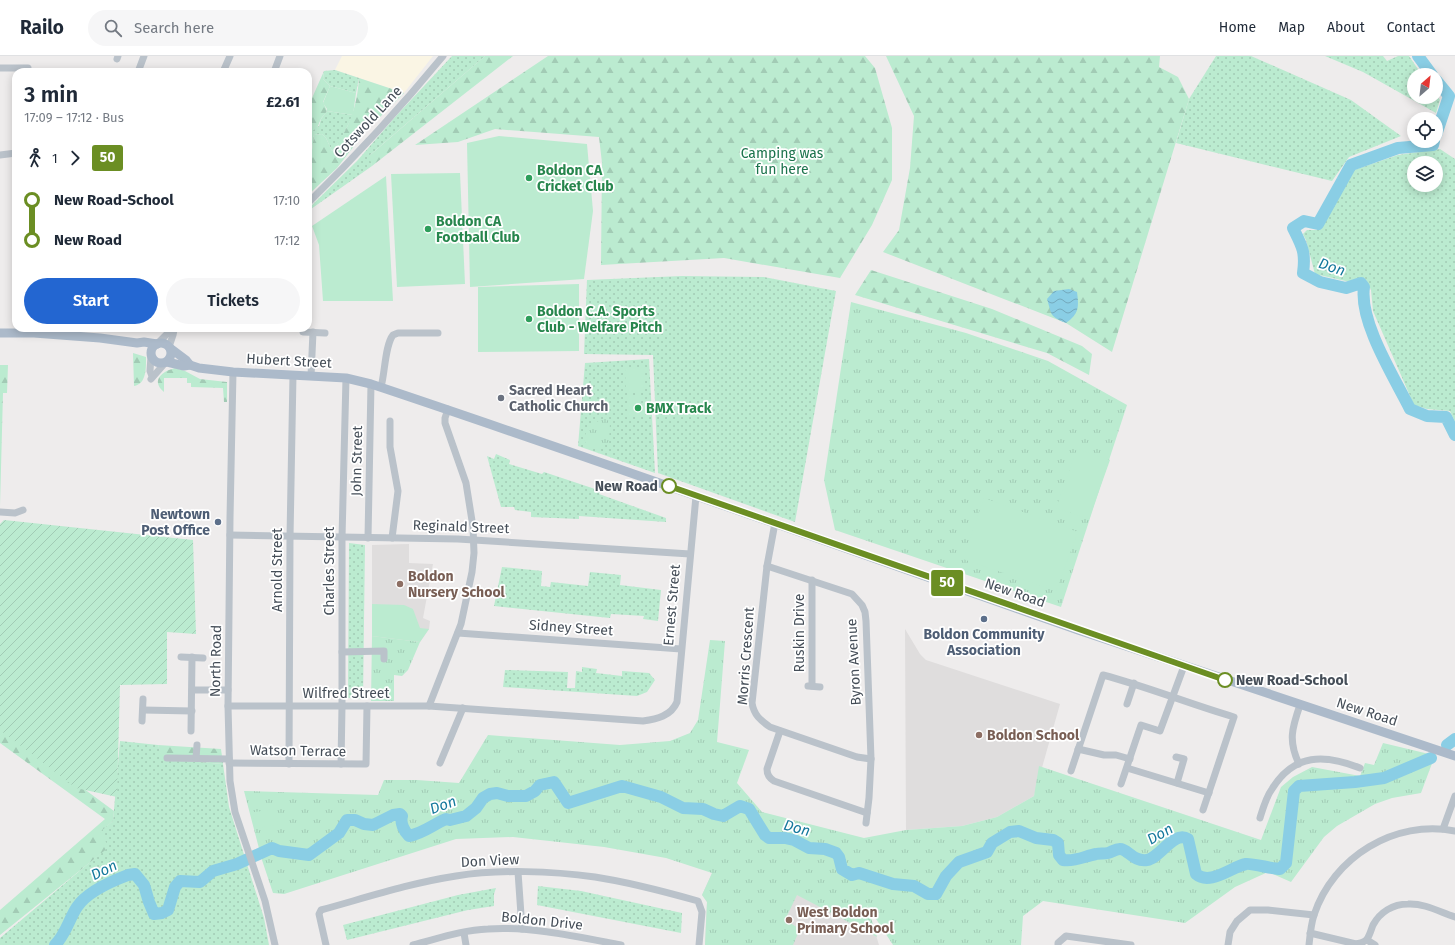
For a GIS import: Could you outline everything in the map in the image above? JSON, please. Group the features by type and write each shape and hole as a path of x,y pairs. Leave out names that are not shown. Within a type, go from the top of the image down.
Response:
{"main road":[{"path":"0,332 87,337 137,343 164,343 170,348 172,354 166,363 162,364 155,362 151,355 137,343"},
{"path":"151,355 152,348 158,343"},
{"name":"Hubert Street","path":"170,348 186,360 190,365"},
{"name":"Hubert Street","path":"166,363 184,366 190,365 198,368 233,372 346,378 384,388"},
{"name":"New Road","path":"384,388 1184,666 1455,756"}],"street":[{"path":"140,68 144,56"},
{"path":"226,68 230,56"},
{"path":"276,68 280,56"},
{"name":"Cotswold Lane","path":"312,199 346,166 392,117 444,56"},
{"path":"0,68 28,68"},
{"path":"0,154 12,153"},
{"path":"158,343 168,332"},
{"path":"170,348 174,332"},
{"path":"303,332 324,333"},
{"path":"311,376 312,332"},
{"path":"384,388 389,344 393,335 398,333 438,333"},
{"path":"151,355 151,378 166,363"},
{"name":"North Road","path":"233,372 228,690 230,780 235,812 261,888 275,945"},
{"name":"Arnold Street","path":"289,764 290,536 294,375"},
{"name":"Charles Street","path":"341,764 342,538 346,378"},
{"name":"John Street","path":"368,538 371,384"},
{"path":"429,706 458,633 465,609 472,572 474,540 466,483 445,423 448,409"},
{"path":"390,421 390,448 398,491 392,538"},
{"name":"Ernest Street","path":"668,714 677,702 696,496"},
{"path":"0,512 15,513 23,510"},
{"name":"Morris Crescent","path":"775,523 767,566 752,703 753,711 760,720 770,727 857,757 871,759"},
{"name":"Reginald Street","path":"230,535 474,540 690,554"},
{"name":"Byron Avenue","path":"767,566 852,594 862,605 865,612 871,759 866,823"},
{"name":"Ruskin Drive","path":"812,580 810,686 820,687"},
{"name":"Sidney Street","path":"458,633 681,649"},
{"path":"342,652 384,648 384,659"},
{"path":"181,657 203,658"},
{"path":"192,658 192,731"},
{"path":"1121,784 1141,725 1160,731 1184,666"},
{"path":"1071,771 1103,675 1134,683 1173,696 1189,704 1234,718 1203,810"},
{"path":"1127,704 1134,683"},
{"path":"192,690 228,690"},
{"path":"142,721 143,699"},
{"path":"1299,764 1294,754 1292,736 1293,726 1300,705"},
{"name":"Wilfred Street","path":"228,706 429,706 643,721 652,720 668,714"},
{"name":"Watson Terrace","path":"167,758 196,758 289,764 366,764 367,706"},
{"path":"440,763 463,708"},
{"path":"142,710 192,711"},
{"path":"780,731 767,768 767,772 774,781 867,813"},
{"path":"196,758 197,745"},
{"path":"1078,749 1104,755 1116,755 1130,759"},
{"path":"1176,757 1184,759 1177,783"},
{"path":"1260,818 1271,790 1283,776 1299,764 1315,759 1332,759 1360,768"},
{"path":"1127,768 1209,793"},
{"path":"1442,829 1455,796"},
{"path":"1309,945 1314,915 1322,895 1347,862 1365,849 1384,839 1407,831 1420,829 1442,829 1455,831"},
{"path":"518,872 522,929"},
{"name":"Don View","path":"326,945 319,914 321,910 413,885 456,876 518,872 595,877 698,901 702,912 699,945"},
{"path":"1310,933 1360,944 1366,940 1373,924 1381,914 1393,906 1400,904 1416,904 1455,917"},
{"path":"1228,945 1230,932 1237,920 1250,910 1268,910 1314,915"},
{"name":"Boldon Drive","path":"413,945 464,932 487,929 522,929 621,945"},
{"path":"464,932 466,945"},
{"path":"1058,945 1058,943 1066,936 1131,945"},
{"path":"1366,940 1375,945"}],"shaded area":[{"path":"342,56 433,56 404,93 335,70"},
{"name":"Boldon Nursery School","path":"409,544 409,563 433,564 423,618 430,621 429,629 420,642 372,636 372,545"},
{"name":"Boldon School","path":"905,629 920,654 926,660 1060,704 1034,796 997,817 962,826 906,830"},
{"name":"West Boldon Primary School","path":"712,873 866,903 879,945 705,945 707,902 702,895"}],"green space":[{"path":"452,56 485,56 370,155 372,166 312,208 312,205 357,161 396,116"},
{"path":"485,56 513,56 372,166 369,156"},
{"name":"Camping was fun here","path":"548,56 865,56 875,68 892,128 892,180 872,225 840,278 724,258 601,265 602,163 599,137 495,129 458,142 415,145"},
{"path":"886,56 1160,56 1159,67 1178,77 1189,99 1112,352 1066,323 883,252 899,230 910,168 914,116"},
{"path":"1216,56 1251,56 1351,100 1401,136 1349,157 1332,181 1176,143 1189,99"},
{"path":"1325,56 1383,56 1387,61 1398,56 1409,56 1417,68 1407,68 1407,97 1363,72"},
{"path":"335,70 359,78 356,93 330,86 323,79 324,71"},
{"path":"324,71 323,79 330,86 323,102 327,111 321,118 317,128 312,131 312,98"},
{"path":"359,78 404,93 376,121 368,120 362,128 361,137 337,168 312,191 312,150 314,135 322,134 326,138 332,151 344,134 352,116"},
{"path":"330,86 356,93 353,115 327,111 323,103"},
{"path":"1420,104 1439,104 1436,112"},
{"path":"327,111 353,115 341,139 332,151 326,138 322,134 314,135 312,150 312,130 319,126 321,119"},
{"name":"Boldon CA Cricket Club","path":"499,136 587,144 593,211 584,279 470,287 467,143"},
{"path":"1440,149 1455,159 1455,422 1450,411 1427,409 1414,405 1373,311 1371,290 1366,280 1358,278 1350,282 1315,274 1303,234 1307,230 1317,230 1354,170 1398,155"},
{"name":"Boldon CA Football Club","path":"460,173 465,284 397,287 391,174"},
{"path":"386,176 393,301 323,301 319,245 312,226"},
{"path":"871,270 992,309 1082,346 1092,354 1089,375 1047,353 855,295"},
{"path":"682,276 764,277 836,291 795,522 658,473 653,355 584,354 587,280"},
{"name":"Boldon C.A. Sports Club - Welfare Pitch","path":"579,284 579,351 478,352 478,287"},
{"path":"851,302 966,333 1048,361 1127,405 1061,607 835,530 824,480"},
{"path":"133,353 146,357 144,379 138,385 134,386"},
{"path":"649,359 655,473 578,446 585,363"},
{"path":"0,365 8,365 7,393 3,393 0,506"},
{"path":"643,367 644,393 626,393 625,368"},
{"path":"175,368 185,371 200,379 227,382 227,402 224,402 223,388 191,387 191,383 187,383 187,378 164,378 164,392 158,384 158,380 166,371"},
{"name":"BMX Track","path":"627,397 640,397 641,404 648,404 648,411 642,411 642,416 628,416"},
{"path":"605,418 610,422 609,442 594,449 588,447 585,442 585,437 588,430 594,424"},
{"path":"1077,449 1110,460 1089,519 1056,508"},
{"path":"496,454 510,460 509,464 542,474 544,472 601,491 599,494 666,518 666,522 579,516 579,519 531,517 531,512 515,510 514,507 501,507 487,456 494,459"},
{"path":"984,498 1078,532 1056,591 963,559"},
{"path":"4,520 193,540 196,634 167,632 167,684 120,685 117,797 76,788 0,730 0,524"},
{"path":"349,543 365,545 363,699 348,698"},
{"path":"502,567 542,571 541,586 550,587 551,582 588,586 590,572 621,575 620,585 661,590 658,621 643,619 644,616 611,614 610,618 494,606"},
{"path":"372,604 404,605 413,609 420,628 429,629 420,642 372,636"},
{"path":"372,636 420,642 408,670 402,676 394,675 394,701 371,701"},
{"path":"710,640 725,641 717,742 749,750 737,783 762,812 864,838 906,830 962,826 997,817 1034,796 1039,766 1261,840 1281,787 1293,777 1312,767 1360,776 1365,763 1374,765 1383,743 1429,754 1434,758 1421,793 1392,798 1375,804 1337,826 1324,837 1291,882 1268,872 1235,887 1185,923 1043,901 1023,916 1021,945 893,945 867,905 877,937 797,895 785,920 800,929 793,945 705,945 707,902 702,895 712,873 666,858 604,847 513,837 456,839 284,894 273,893 262,860 244,791 378,795 384,780 417,780 459,783 488,735 620,745 670,741 690,733 698,720"},
{"path":"582,667 597,669 596,673 622,676 622,671 649,673 655,680 647,692 637,696 503,687 505,670 568,672 567,688 575,688 576,671 582,672"},
{"path":"0,727 114,811 113,821 100,832 109,847 0,935 0,910 105,819 0,743"},
{"path":"120,741 158,745 163,759 223,764 229,807 264,918 269,945 0,945 0,938 108,847 99,832 113,821"},
{"path":"158,745 221,749 223,764 162,759"},
{"path":"277,809 278,825 255,828 253,812"},
{"path":"538,886 581,891 682,913 681,933 537,905"},
{"path":"496,888 494,894 494,906 468,910 347,940 343,925 458,895"}],"water":[{"path":"1069,289 1077,292 1078,306 1076,313 1066,323 1054,317 1047,299 1054,291"}],"waterway":[{"name":"Don","path":"1418,56 1427,68"},
{"name":"Don","path":"1443,89 1449,96 1443,114"},
{"name":"Don","path":"1407,147 1398,148 1351,165 1318,224 1304,221 1293,228 1304,254 1303,273 1320,282 1346,288 1361,283 1364,287 1364,301 1372,333 1387,366 1410,409 1427,416 1446,417 1455,435"},
{"name":"Don","path":"1447,745 1455,739"},
{"name":"Don","path":"55,945 59,941 81,902 93,892 128,875 135,874 144,885 154,914 162,913 168,910 175,887 180,881 200,882 213,871 237,864 272,848 279,851 309,855 339,833 347,820 355,820 364,824 373,825 393,815 400,814 402,816 403,827 409,836 424,831 446,819 450,820 466,816 476,808 483,798 490,794 497,793 508,796 526,796 535,791 540,785 554,782 568,803 622,786 661,797 683,808 703,809 723,816 740,806 749,809 765,835 769,838 785,838 794,840 809,848 825,849 836,853 839,857 842,869 852,875 859,873 893,884 914,886 928,894 936,894 946,876 959,862 987,852 992,843 1010,832 1019,831 1036,838 1053,840 1058,843 1059,855 1063,860 1076,860 1096,854 1108,853 1117,849 1126,851 1138,859 1147,860 1157,855 1172,841 1183,837 1188,839 1196,874 1202,877 1208,878 1221,875 1246,864 1280,869 1286,863 1294,791 1299,786 1355,782 1384,778 1431,758"}],"bus line":[{"name":"50","path":"669,486 1075,629 1225,680"}],"place":[{"name":"Boldon CA Cricket Club","path":"529,178"},
{"name":"Boldon CA Football Club","path":"428,229"},
{"name":"Boldon C.A. Sports Club - Welfare Pitch","path":"529,319"},
{"name":"Sacred Heart Catholic Church","path":"501,398"},
{"name":"BMX Track","path":"638,408"},
{"name":"New Road","path":"669,486"},
{"name":"Newtown Post Office","path":"218,522"},
{"name":"Boldon Nursery School","path":"400,584"},
{"name":"Boldon Community Association","path":"984,619"},
{"name":"New Road-School","path":"1225,680"},
{"name":"Boldon School","path":"979,735"},
{"name":"West Boldon Primary School","path":"789,920"}]}
